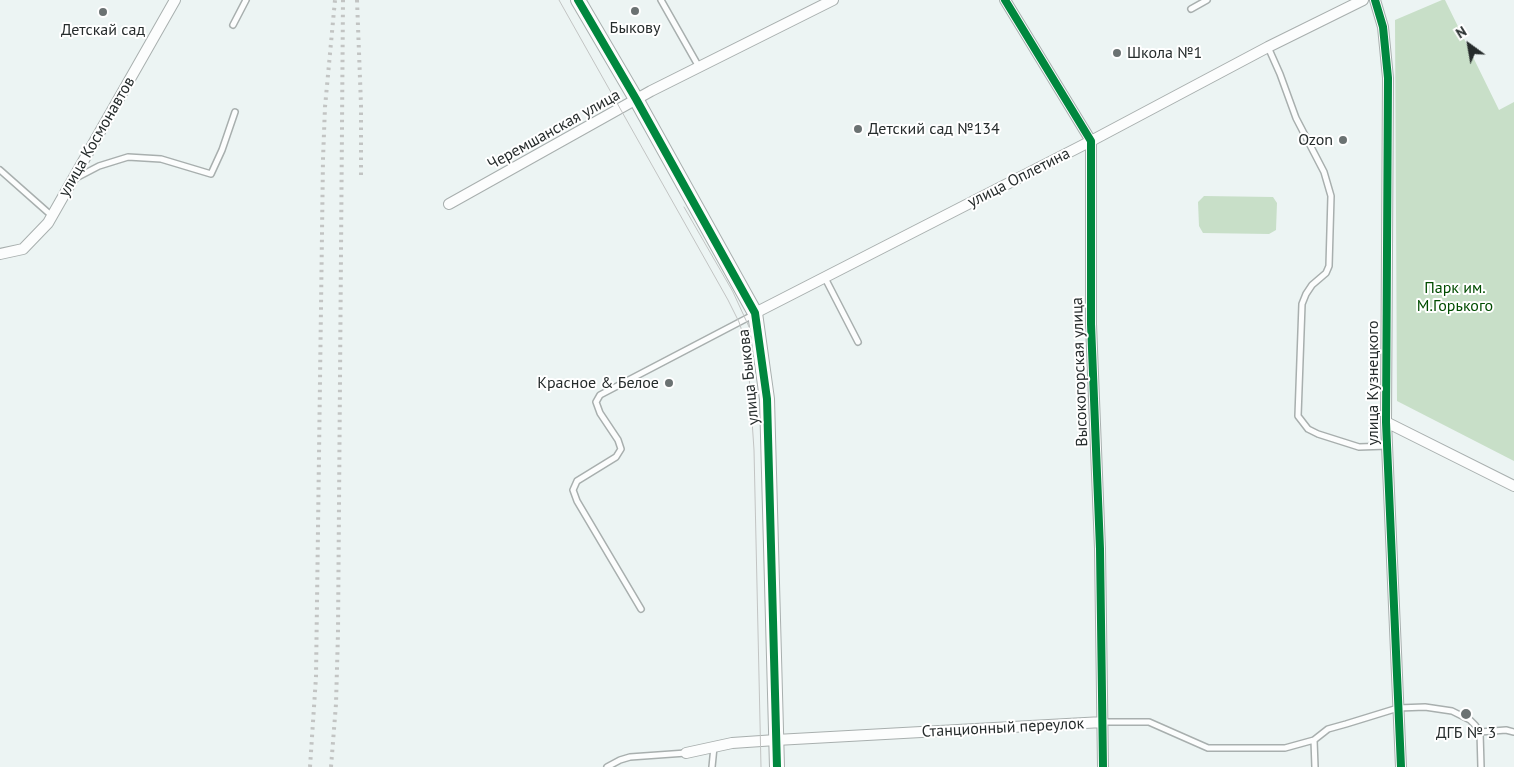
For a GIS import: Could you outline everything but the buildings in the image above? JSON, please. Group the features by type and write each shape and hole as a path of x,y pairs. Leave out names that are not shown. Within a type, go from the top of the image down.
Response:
{"street":[{"name":"улица Космонавтов","path":"0,254 23,249 48,223 175,0"},
{"name":"улица Быкова","path":"578,0 756,313 767,399 777,767"},
{"name":"Черемшанская улица","path":"450,204 636,99 833,0"},
{"path":"1005,0 1091,142"},
{"name":"улица Оплетина","path":"756,313 1091,142 1268,47 1363,0"},
{"name":"улица Кузнецкого","path":"1375,0 1383,27 1388,78 1386,422 1401,767"},
{"name":"Высокогорская улица","path":"1091,142 1092,324 1100,549 1103,767"},
{"path":"1386,422 1514,486"},
{"name":"Станционный переулок","path":"686,753 732,744 776,740 1102,722"}],"lane":[{"path":"233,25 246,0"},
{"path":"661,0 699,67"},
{"path":"1191,9 1207,0"},
{"path":"1268,47 1296,118 1324,172 1331,196 1329,266 1326,273 1312,285 1302,304 1298,416 1308,429 1359,448 1387,446"},
{"path":"73,179 99,166 128,157 161,159 211,174 222,150 235,112"},
{"path":"0,170 52,217"},
{"path":"825,278 858,342"},
{"path":"641,609 577,501 573,490 577,481 616,457 621,449 618,440 600,413 596,402 600,395 756,313"},
{"name":"Станционный переулок","path":"1102,722 1150,722 1208,748 1285,748 1314,740 1328,729 1398,708 1425,706 1452,711 1470,720 1480,732"},
{"path":"1481,767 1480,732 1506,730 1514,732"},
{"path":"1314,740 1315,767"},
{"path":"712,767 714,747"},
{"path":"607,767 620,760 630,758 686,753"}],"green space":[{"name":"Парк им. М.Горького","path":"1445,0 1499,110 1514,102 1514,461 1397,401 1395,20"},
{"path":"1204,196 1273,197 1277,203 1276,230 1269,234 1203,233 1199,226 1198,202"}],"tram line":[{"path":"559,0 728,300 739,322 747,346 754,450 761,767"},
{"path":"684,207 733,292 750,329 751,345"}],"railway":[{"path":"310,767 316,677 323,159 325,107 335,0"},
{"path":"331,767 336,704 338,633 343,0"},
{"path":"357,0 361,105 361,175"}],"cycle path":[{"path":"578,0 636,99 755,313 767,399 777,767"},
{"path":"1005,0 1091,141 1091,324 1100,549 1103,767"},
{"path":"1375,0 1383,27 1388,78 1386,422 1401,767"}],"place":[{"name":"Быкову","path":"635,11"},
{"name":"Детскай сад","path":"103,12"},
{"name":"Школа №1","path":"1117,53"},
{"name":"Детский сад №134","path":"858,129"},
{"name":"Ozon","path":"1343,140"},
{"name":"Красное & Белое","path":"669,383"},
{"name":"ДГБ № 3","path":"1466,714"}]}
